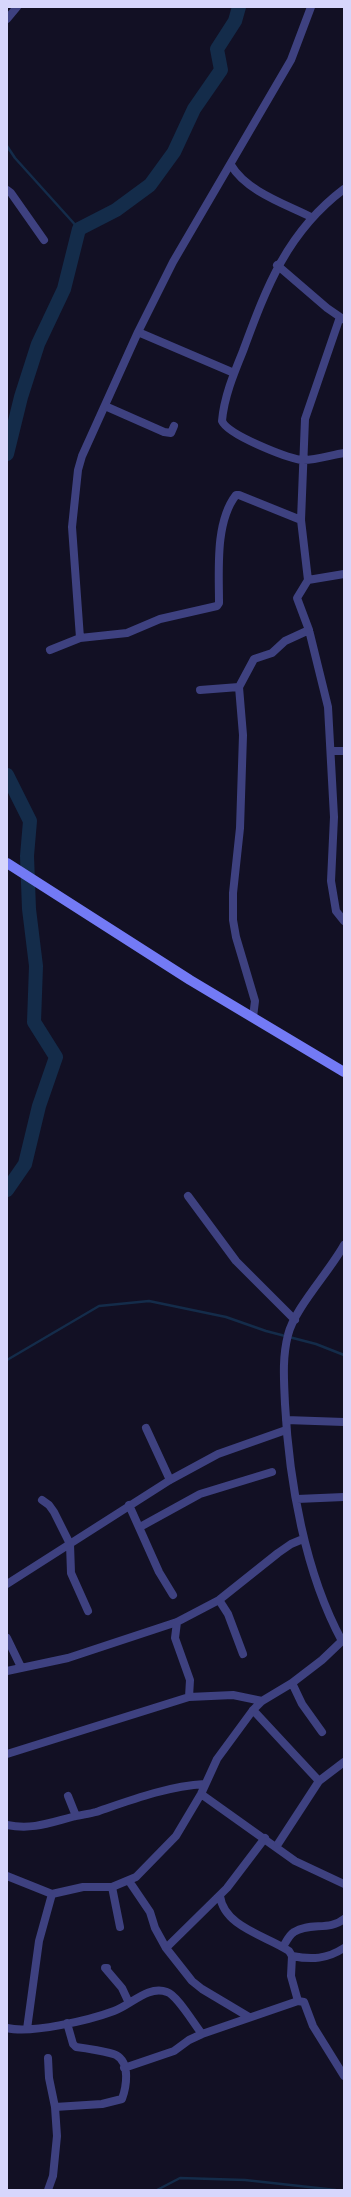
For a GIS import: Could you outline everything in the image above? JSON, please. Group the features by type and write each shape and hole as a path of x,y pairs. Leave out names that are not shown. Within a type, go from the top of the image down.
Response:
{"main road":[{"path":"7,863 178,972 343,1070"}],"street":[{"path":"7,18 17,7"},
{"path":"80,638 73,554 73,510 78,470 138,332 173,262 291,60 311,7"},
{"path":"231,165 236,174 244,181 283,204 311,217"},
{"path":"344,189 324,204 311,217 277,265 234,373 222,412 222,421 225,428 252,443 302,460 344,453"},
{"path":"7,190 44,240"},
{"path":"277,265 327,308 342,318 318,376 305,419 300,520 308,580 297,598 309,630 328,707 334,817 331,881 336,910 344,921"},
{"path":"138,332 234,373"},
{"path":"105,406 164,432 171,433 174,426"},
{"path":"50,650 80,638 127,633 160,619 217,606 219,603 220,545 229,508 236,495 240,494 300,520"},
{"path":"308,580 344,574"},
{"path":"253,1017 255,1001 240,951 234,920 233,893 240,828 243,735 239,687 254,659 272,653 285,640 309,630"},
{"path":"200,690 239,687"},
{"path":"331,751 344,751"},
{"path":"188,1196 236,1261 291,1327"},
{"path":"7,1876 52,1894 83,1887 112,1887 136,1877 176,1836 201,1794 217,1759 253,1710 262,1701 292,1683 322,1660 343,1640 322,1598 303,1539 286,1430 283,1370 291,1327 344,1245"},
{"path":"286,1420 344,1422"},
{"path":"146,1428 170,1480"},
{"path":"7,1584 170,1480 218,1454 286,1430"},
{"path":"140,1527 200,1494 272,1472"},
{"path":"297,1499 344,1497"},
{"path":"42,1500 49,1505 54,1512 70,1544 71,1573 88,1611"},
{"path":"129,1505 159,1572 173,1595"},
{"path":"7,1671 68,1658 177,1622 219,1600 278,1553 291,1544 303,1539"},
{"path":"219,1600 228,1614 242,1654"},
{"path":"177,1622 175,1638 190,1680 189,1697"},
{"path":"7,1638 21,1667"},
{"path":"292,1683 302,1704 322,1732"},
{"path":"7,1754 189,1697 233,1696 262,1701"},
{"path":"253,1710 319,1781"},
{"path":"276,1847 319,1781 344,1762"},
{"path":"7,1825 23,1828 44,1825 95,1812 138,1798 190,1784 205,1784"},
{"path":"201,1794 265,1838 295,1861 343,1883"},
{"path":"68,1796 76,1816"},
{"path":"166,1948 220,1896 265,1838"},
{"path":"129,1880 150,1912 155,1928 166,1948 180,1967 202,1990 240,2010 249,2017"},
{"path":"112,1887 120,1927"},
{"path":"27,2029 39,1941 52,1894"},
{"path":"220,1896 221,1904 228,1914 249,1930 283,1947 292,1956 307,1959 324,1958 333,1956 344,1948"},
{"path":"283,1947 292,1933 299,1929 338,1925 344,1919"},
{"path":"292,1956 291,1976 298,2001"},
{"path":"107,1968 105,1968 122,1988 129,2003"},
{"path":"7,2028 27,2029 67,2023 115,2011 144,1994 168,1992 173,1996 202,2034"},
{"path":"124,2068 164,2056 202,2034 298,2001 304,2002 313,2026 344,2076"},
{"path":"55,2107 102,2104 122,2100 126,2080 123,2062 117,2056 76,2047 73,2044 67,2023"},
{"path":"48,2058 49,2078 55,2107 57,2136 51,2188"}],"waterway":[{"path":"7,454 21,397 38,344 64,289 79,229 116,210 150,185 174,152 194,109 221,70 217,49 235,21 239,7"},
{"path":"7,146 15,158 79,229"},
{"path":"7,775 30,821 27,856 29,909 36,966 34,1022 56,1057 39,1106 25,1164 7,1190"},
{"path":"7,1360 99,1306 149,1301 226,1317 266,1331 316,1344 344,1355"},
{"path":"157,2190 180,2178 245,2180 336,2190"}]}
